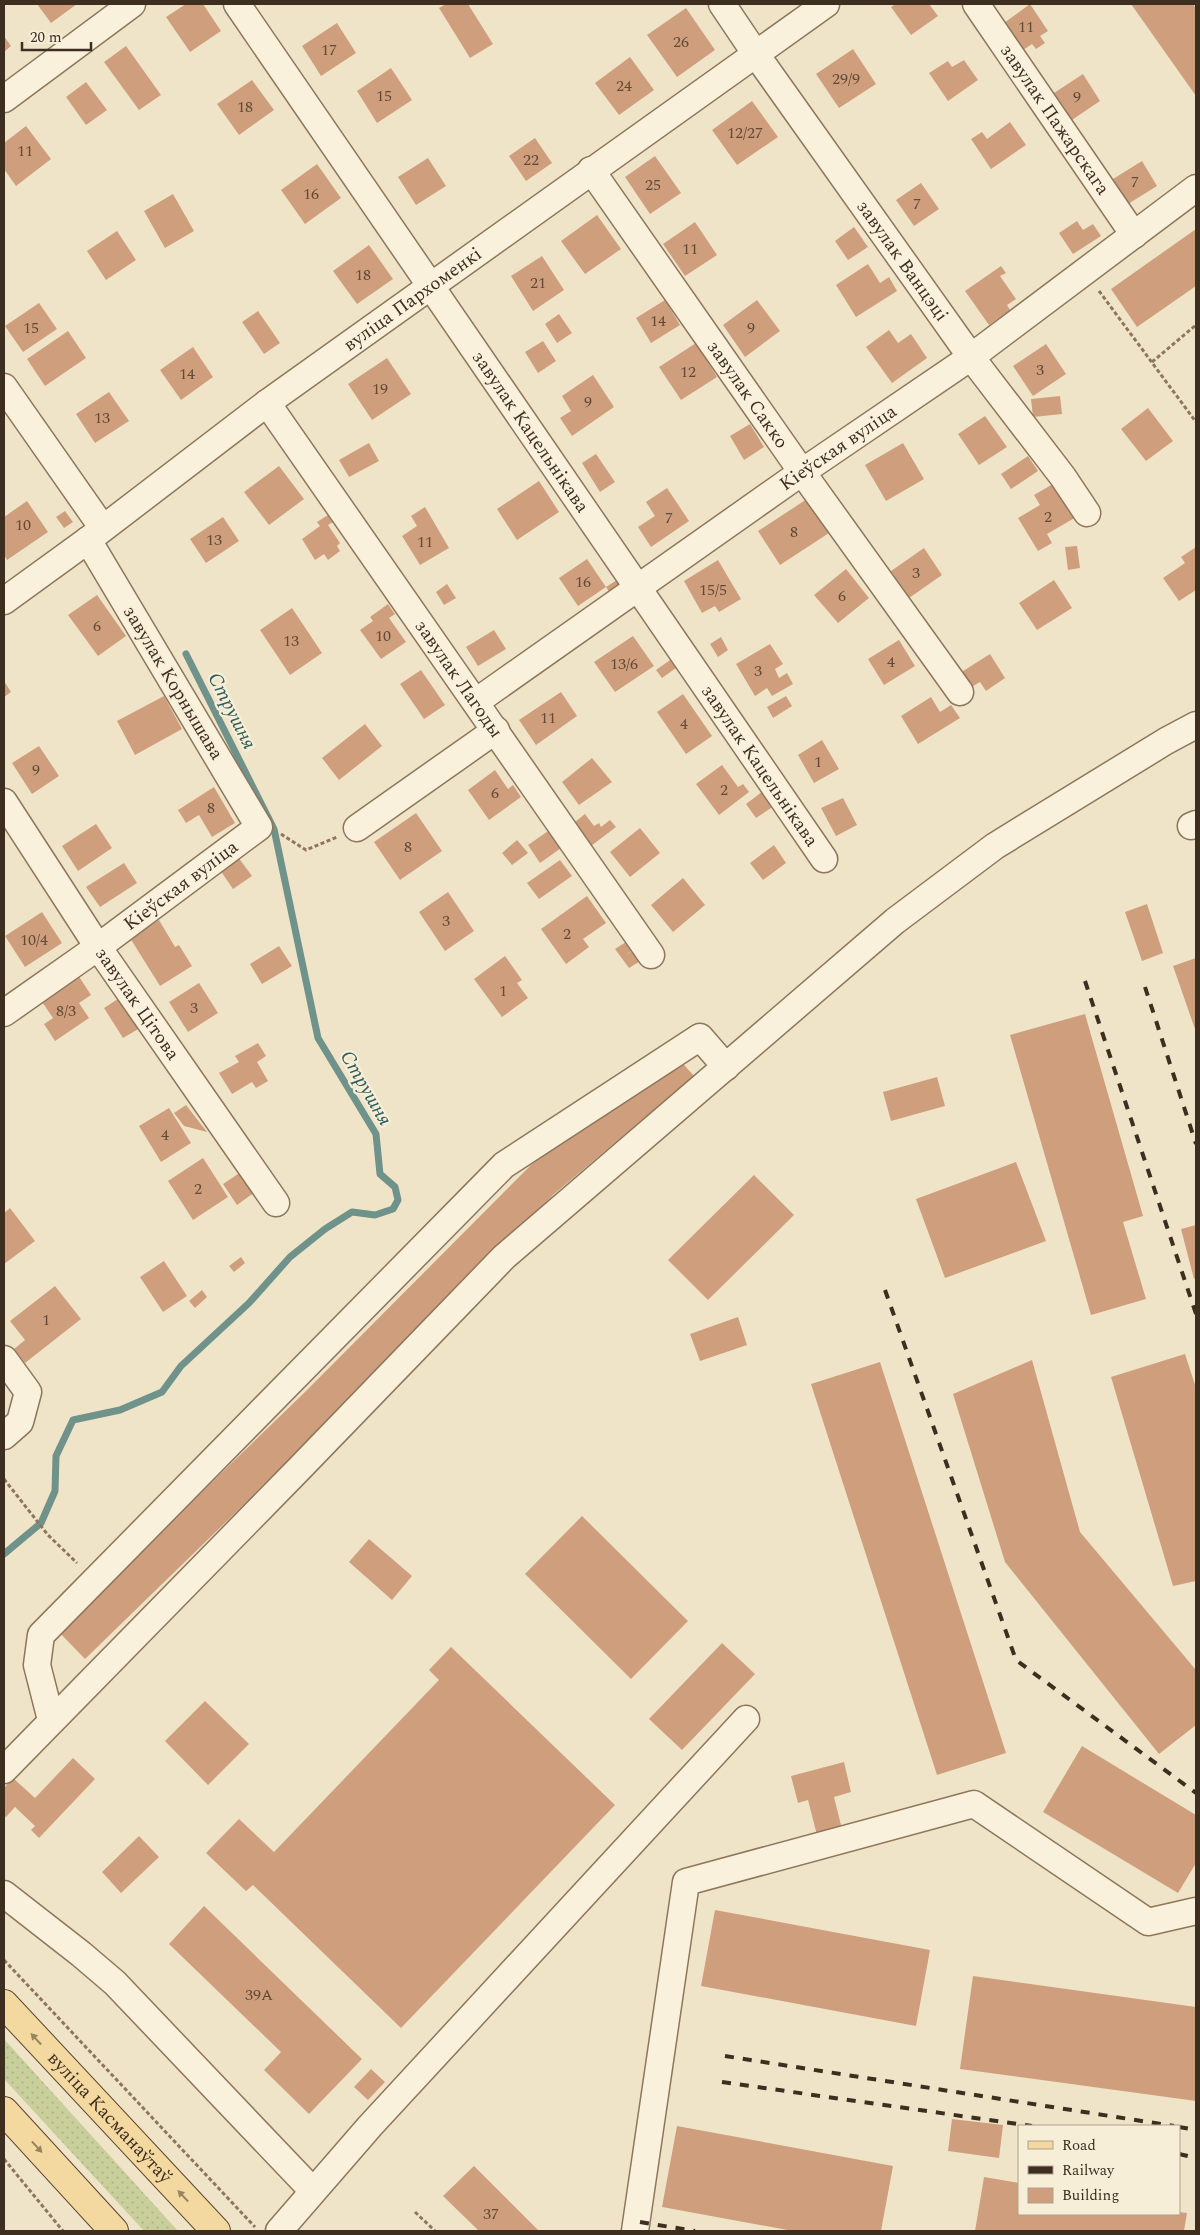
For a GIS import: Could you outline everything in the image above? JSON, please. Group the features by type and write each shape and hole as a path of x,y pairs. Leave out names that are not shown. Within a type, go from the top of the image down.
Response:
{"main road":[{"name":"вуліца Касманаўтаў","path":"4,2004 216,2231"},
{"path":"7,2121 114,2231"}],"street":[{"path":"4,100 132,4"},
{"name":"завулак Кацельнікава","path":"236,4 432,286 824,859"},
{"name":"завулак Ванцэці","path":"722,4 754,54 971,357 1063,477 1087,513"},
{"name":"вуліца Пархоменкі","path":"4,601 267,403 826,4"},
{"name":"завулак Пажарскага","path":"976,4 1134,235"},
{"name":"завулак Сакко","path":"591,170 802,472 960,692"},
{"name":"Кіеўская вуліца","path":"477,701 802,472 971,357 1196,188"},
{"name":"завулак Корнышава","path":"4,387 95,533 259,827"},
{"name":"завулак Лагоды","path":"267,403 477,701 651,955"},
{"path":"4,1770 504,1257 895,921 995,846 1149,751 1196,725"},
{"path":"356,828 496,730"},
{"name":"завулак Цітова","path":"4,802 98,947 276,1204"},
{"name":"Кіеўская вуліца","path":"4,1013 98,947 259,827"},
{"path":"52,1720 37,1665 42,1636 504,1165 700,1037 726,1067"},
{"path":"4,1359 28,1392 20,1422 4,1436"},
{"path":"279,2231 376,2119 746,1718"},
{"path":"635,2231 686,1882 974,1804 1148,1922 1196,1911"},
{"path":"4,1894 115,1983 313,2191"}],"path":[{"path":"1085,272 1196,422"},
{"path":"1152,362 1196,325"},
{"path":"259,827 274,829 306,850 356,828"},
{"path":"4,1479 48,1535 95,1581"},
{"path":"4,1960 259,2231"},
{"path":"4,2159 62,2231"},
{"path":"415,2212 435,2231"}],"green space":[{"path":"4,2039 178,2231 144,2231 4,2079"}],"building":[{"path":"37,4 77,4 51,23"},
{"path":"186,4 203,4 221,31 190,52 166,17"},
{"path":"446,4 468,4 493,44 470,58 439,8"},
{"path":"896,4 929,4 938,16 911,35 891,7"},
{"path":"1030,4 1048,31 1040,36 1045,43 1036,49 1032,44 1023,50 1004,23"},
{"path":"1131,4 1193,4 1196,8 1196,96"},
{"path":"686,8 715,50 677,77 647,35"},
{"path":"337,23 356,53 321,76 302,46"},
{"path":"4,36 11,46 4,52"},
{"path":"126,46 161,95 139,110 104,62"},
{"path":"853,49 876,84 839,108 816,74"},
{"path":"630,57 654,90 619,115 595,83"},
{"path":"964,60 978,80 948,101 929,73 948,61 952,67"},
{"path":"391,68 412,100 377,123 357,91"},
{"path":"1083,74 1100,101 1066,124 1059,114 1066,110 1054,93"},
{"path":"252,80 274,110 239,135 217,104"},
{"path":"86,82 107,110 86,125 66,97"},
{"path":"752,101 778,137 737,165 712,130"},
{"path":"1010,122 1026,145 991,169 971,139 982,132 987,139"},
{"path":"26,126 51,159 16,186 4,169 4,143"},
{"path":"535,138 552,163 526,181 509,156"},
{"path":"655,156 681,193 650,214 625,177"},
{"path":"428,158 446,186 416,205 398,177"},
{"path":"1142,161 1157,186 1128,204 1113,179"},
{"path":"317,164 341,198 305,224 281,190"},
{"path":"921,183 939,209 914,226 896,200"},
{"path":"173,194 194,231 165,248 144,211"},
{"path":"597,215 621,249 585,274 561,241"},
{"path":"1077,221 1083,230 1093,224 1101,236 1073,254 1059,233"},
{"path":"695,222 717,255 685,276 663,244"},
{"path":"854,227 868,247 848,260 835,241"},
{"path":"1196,229 1196,286 1137,327 1111,289"},
{"path":"117,231 136,260 106,280 87,251"},
{"path":"369,245 393,279 357,304 333,271"},
{"path":"542,256 564,290 533,311 511,276"},
{"path":"868,264 880,283 889,277 897,291 856,317 836,285"},
{"path":"1001,266 1006,273 1000,276 1016,299 1007,305 1010,310 989,325 965,291"},
{"path":"665,300 680,325 651,343 636,318"},
{"path":"757,300 780,331 745,357 723,325"},
{"path":"39,303 57,329 23,352 5,326"},
{"path":"258,311 280,343 264,354 242,322"},
{"path":"559,314 572,333 557,343 545,324"},
{"path":"889,330 898,343 911,334 927,358 892,383 866,347"},
{"path":"68,331 86,358 45,386 27,359"},
{"path":"543,341 556,361 538,373 525,352"},
{"path":"696,343 717,377 681,400 659,367"},
{"path":"1046,344 1066,374 1033,396 1013,366"},
{"path":"193,347 213,377 181,400 160,370"},
{"path":"387,358 411,394 372,420 348,384"},
{"path":"593,375 614,407 572,436 560,418 571,411 562,396"},
{"path":"109,392 129,421 95,443 76,414"},
{"path":"1060,396 1062,414 1033,417 1031,399"},
{"path":"1148,408 1173,441 1146,461 1121,429"},
{"path":"985,416 1007,447 979,465 958,434"},
{"path":"750,424 764,447 744,460 730,436"},
{"path":"369,443 379,461 349,477 339,460"},
{"path":"903,443 924,479 886,501 865,465"},
{"path":"596,454 615,482 600,492 582,463"},
{"path":"1028,456 1038,471 1011,489 1001,474"},
{"path":"279,466 304,499 269,525 244,492"},
{"path":"539,481 559,512 517,540 497,509"},
{"path":"1058,481 1078,516 1047,534 1052,543 1038,551 1018,518 1040,505 1034,495"},
{"path":"667,488 689,521 651,547 638,527 655,516 646,502"},
{"path":"807,499 829,533 780,565 758,531"},
{"path":"27,501 48,532 7,560 4,555 4,517"},
{"path":"425,507 449,548 420,565 402,536 417,526 411,516"},
{"path":"65,511 73,522 64,528 56,517"},
{"path":"328,515 333,522 328,525 340,543 337,546 340,551 328,560 324,554 315,560 302,539 320,526 317,522"},
{"path":"223,517 239,541 206,563 190,539"},
{"path":"1077,546 1080,568 1068,570 1065,547"},
{"path":"1196,547 1196,590 1179,601 1163,578 1185,563 1181,557"},
{"path":"924,548 942,575 909,598 891,571"},
{"path":"587,559 606,587 578,606 559,578"},
{"path":"718,560 741,599 719,612 715,606 702,613 684,581"},
{"path":"846,569 869,598 838,623 814,595"},
{"path":"617,580 620,586 610,593 606,587"},
{"path":"1054,580 1072,608 1037,630 1019,603"},
{"path":"447,584 456,598 444,605 436,592"},
{"path":"97,595 126,636 98,656 68,615"},
{"path":"388,604 395,614 389,618 406,642 381,659 360,630 373,621 370,617"},
{"path":"292,608 322,653 290,675 260,630"},
{"path":"494,630 506,649 478,666 466,647"},
{"path":"633,636 654,666 615,692 594,662"},
{"path":"721,637 728,650 718,657 710,644"},
{"path":"899,640 915,666 884,685 868,659"},
{"path":"770,644 783,664 775,669 779,678 787,673 793,684 772,696 767,688 755,696 736,664"},
{"path":"990,654 1005,678 986,691 980,682 970,688 960,673"},
{"path":"670,660 676,668 662,678 656,670"},
{"path":"421,670 445,705 424,719 400,684"},
{"path":"4,681 11,692 4,697"},
{"path":"561,692 577,716 536,745 519,720"},
{"path":"683,694 712,736 686,754 657,712"},
{"path":"164,696 182,729 135,755 117,721"},
{"path":"786,696 792,706 773,718 767,707"},
{"path":"931,697 940,712 951,705 960,718 918,744 901,716"},
{"path":"365,724 382,746 339,780 322,758"},
{"path":"822,740 839,769 814,783 798,755"},
{"path":"39,746 59,776 32,794 12,763"},
{"path":"592,758 612,782 579,805 562,782"},
{"path":"722,765 738,787 743,784 749,792 719,815 696,784"},
{"path":"495,770 508,789 513,785 521,797 489,820 468,790"},
{"path":"214,787 235,823 212,837 199,815 186,823 178,810"},
{"path":"763,791 774,806 756,818 746,804"},
{"path":"843,798 857,825 836,836 821,808"},
{"path":"416,813 442,851 400,880 374,842"},
{"path":"585,814 594,826 599,823 601,827 610,820 616,827 591,846 575,822"},
{"path":"96,824 112,848 78,871 62,846"},
{"path":"640,828 660,853 630,877 610,852"},
{"path":"551,829 564,846 540,863 528,845"},
{"path":"517,840 528,853 512,865 502,853"},
{"path":"774,845 786,863 763,880 750,863"},
{"path":"238,857 252,876 233,889 220,870"},
{"path":"560,860 572,876 539,899 527,883"},
{"path":"124,863 137,883 100,907 86,887"},
{"path":"683,878 705,905 673,932 651,905"},
{"path":"448,892 474,931 445,951 419,912"},
{"path":"587,896 606,923 583,939 589,947 566,964 541,929"},
{"path":"1147,904 1163,953 1142,961 1125,912"},
{"path":"42,912 62,943 25,967 5,936"},
{"path":"159,920 175,947 179,945 192,966 160,986 130,938"},
{"path":"629,940 635,948 626,955 635,949 642,960 629,968 615,949"},
{"path":"279,946 292,966 262,984 250,964"},
{"path":"505,956 522,980 517,983 528,998 502,1017 474,979"},
{"path":"1196,958 1196,1032 1173,966"},
{"path":"78,975 91,995 79,1003 89,1018 55,1041 44,1024 53,1018 40,999"},
{"path":"199,983 218,1013 188,1032 169,1002"},
{"path":"121,997 140,1028 123,1038 104,1008"},
{"path":"1085,1014 1143,1216 1123,1222 1146,1299 1091,1315 1010,1035"},
{"path":"258,1043 266,1056 257,1062 268,1081 256,1088 252,1082 232,1094 219,1073 239,1062 235,1056"},
{"path":"678,1058 694,1076 554,1194 333,1418 85,1659 58,1631 305,1392 531,1165"},
{"path":"937,1077 945,1106 891,1121 883,1092"},
{"path":"186,1105 207,1132 184,1126 174,1113"},
{"path":"169,1108 191,1143 161,1162 139,1126"},
{"path":"203,1158 228,1197 193,1220 168,1181"},
{"path":"1016,1162 1046,1241 945,1278 916,1199"},
{"path":"241,1172 255,1192 237,1205 223,1184"},
{"path":"754,1175 794,1215 708,1300 668,1260"},
{"path":"10,1208 35,1241 4,1264 4,1213"},
{"path":"1196,1225 1196,1278 1194,1279 1181,1229"},
{"path":"241,1257 245,1263 234,1272 229,1266"},
{"path":"164,1261 187,1296 163,1312 140,1277"},
{"path":"55,1286 81,1319 25,1363 14,1349 25,1340 10,1321"},
{"path":"202,1290 207,1297 195,1308 189,1301"},
{"path":"738,1317 747,1345 700,1361 690,1334"},
{"path":"1185,1354 1196,1388 1196,1581 1173,1586 1111,1377"},
{"path":"1032,1360 1080,1532 1196,1670 1196,1725 1159,1754 1005,1562 953,1394"},
{"path":"880,1362 1006,1753 937,1775 811,1384"},
{"path":"582,1516 688,1621 631,1679 525,1574"},
{"path":"369,1539 412,1576 392,1600 349,1562"},
{"path":"722,1643 755,1674 682,1750 649,1719"},
{"path":"451,1647 615,1805 401,2028 253,1885 246,1891 206,1853 239,1819 274,1852 439,1680 429,1670"},
{"path":"205,1701 249,1744 208,1785 165,1741"},
{"path":"1082,1746 1196,1815 1196,1863 1178,1893 1043,1812"},
{"path":"73,1758 95,1779 39,1838 31,1830 35,1826 15,1807 6,1817 4,1816 4,1788 13,1778 35,1798"},
{"path":"844,1762 851,1792 834,1797 843,1833 818,1839 808,1800 798,1803 791,1776"},
{"path":"139,1836 159,1857 121,1893 102,1872"},
{"path":"204,1906 362,2059 309,2114 264,2070 281,2052 169,1944"},
{"path":"715,1910 930,1950 916,2026 701,1986"},
{"path":"973,1976 1196,2007 1196,2101 960,2069"},
{"path":"371,2069 385,2082 368,2100 354,2087"},
{"path":"952,2119 1003,2125 999,2158 948,2151"},
{"path":"677,2126 893,2166 881,2231 793,2231 662,2207"},
{"path":"474,2166 539,2231 479,2231 443,2196"},
{"path":"984,2177 1018,2183 1018,2215 1180,2215 1180,2212 1187,2213 1184,2231 975,2231"}],"waterway":[{"name":"Струшня","path":"4,1554 41,1523 55,1491 56,1456 73,1420 120,1410 162,1392 181,1366 249,1303 290,1257 325,1229 352,1212 375,1215 393,1209 398,1200 395,1187 380,1174 376,1134 318,1038 274,829 186,654"}],"railway":[{"path":"1085,981 1196,1314"},
{"path":"1145,987 1196,1144"},
{"path":"885,1290 1016,1660 1196,1793"},
{"path":"725,2056 1168,2125"},
{"path":"722,2082 1025,2125"},
{"path":"1180,2127 1196,2130"},
{"path":"1180,2154 1196,2158"},
{"path":"640,2222 695,2231"}]}
